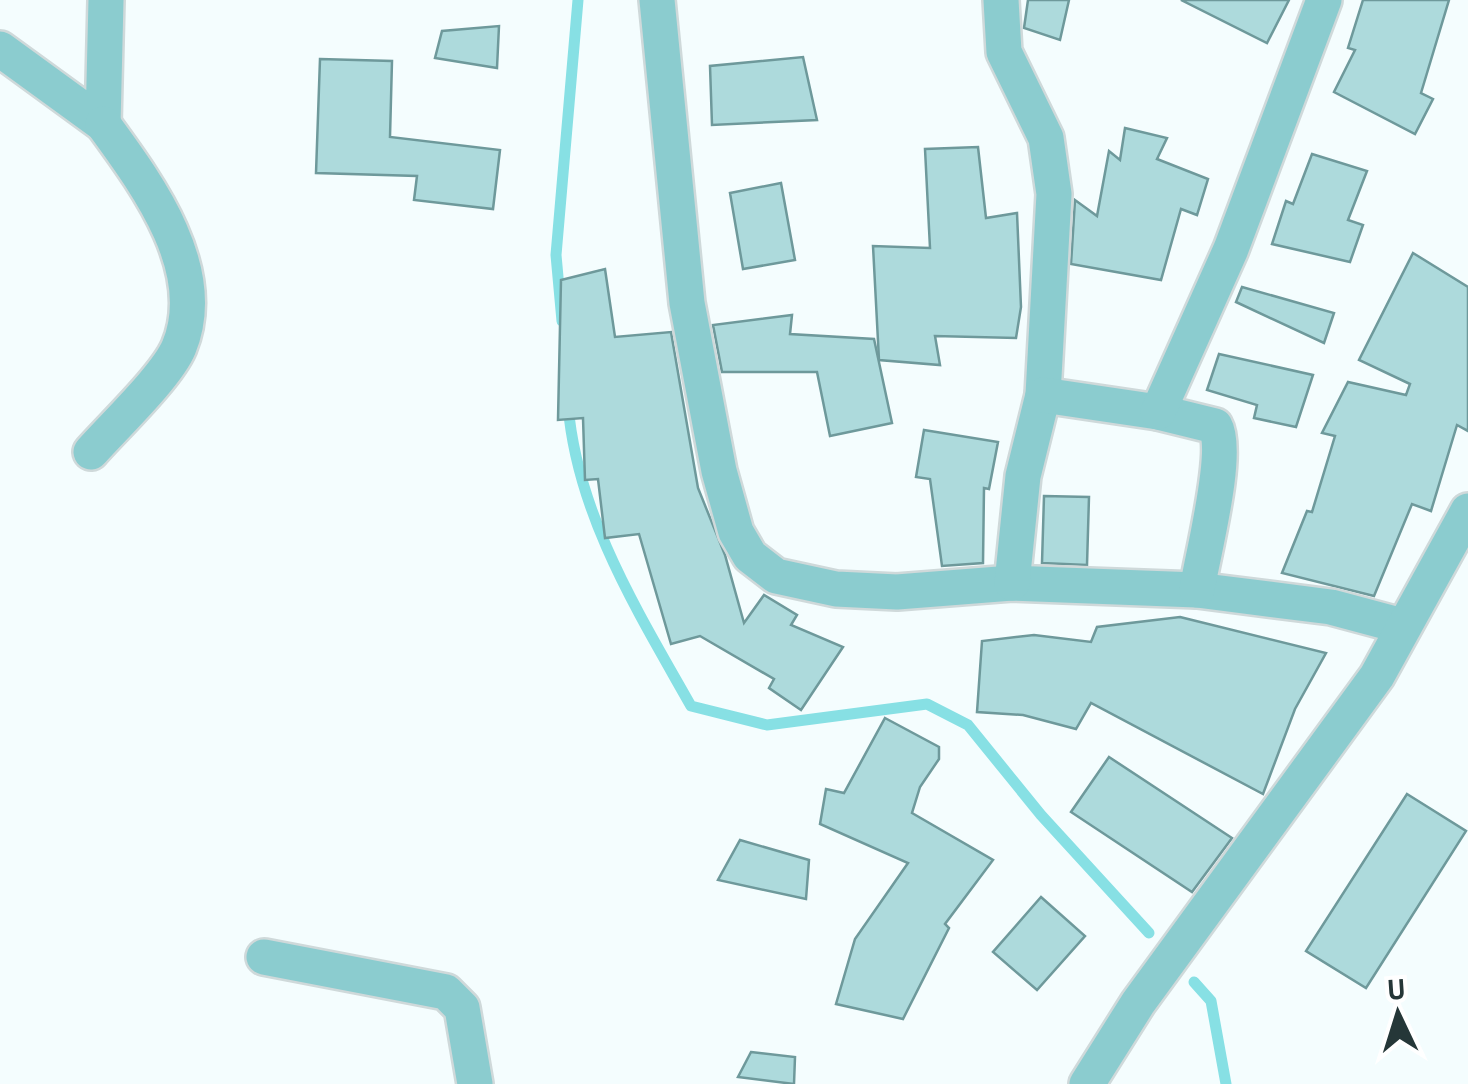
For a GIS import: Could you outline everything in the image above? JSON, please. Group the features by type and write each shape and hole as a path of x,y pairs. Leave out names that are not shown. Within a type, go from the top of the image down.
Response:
{"street":[{"path":"104,124 106,0"},
{"path":"657,0 686,304 719,471 736,532 750,556 776,576 836,589 897,592 1012,582 1197,590 1331,606 1402,626"},
{"path":"1001,0 1004,52 1046,138 1054,194 1042,395 1023,476 1012,582"},
{"path":"1158,412 1231,248 1324,0"},
{"path":"0,49 104,124 150,189 182,256 186,296 179,347 91,452"},
{"path":"1042,395 1158,412 1215,426 1219,434 1197,590"},
{"path":"1086,1084 1138,1002 1378,676 1468,511"},
{"path":"264,957 446,992 462,1008 474,1084"}],"building":[{"path":"1028,0 1069,0 1060,40 1024,28"},
{"path":"1181,0 1289,0 1267,43"},
{"path":"1363,0 1449,0 1421,93 1433,99 1415,134 1334,92 1355,50 1348,48"},
{"path":"499,26 497,68 435,58 442,31"},
{"path":"803,57 817,120 712,125 710,66"},
{"path":"320,59 392,61 390,137 500,150 493,209 414,200 417,176 316,173"},
{"path":"1125,128 1167,138 1157,159 1208,179 1197,215 1181,209 1161,280 1071,264 1075,200 1097,216 1109,151 1120,160"},
{"path":"978,147 986,218 1017,213 1021,307 1016,338 935,336 940,365 879,360 873,246 930,248 925,149"},
{"path":"1312,154 1367,171 1348,220 1363,225 1350,262 1272,244 1286,201 1293,204"},
{"path":"781,183 795,260 743,269 730,193"},
{"path":"1413,253 1468,287 1468,431 1457,425 1431,511 1412,504 1374,596 1282,573 1307,511 1312,512 1335,436 1322,433 1348,382 1406,395 1410,384 1359,360"},
{"path":"605,269 615,337 671,332 698,488 725,555 744,623 764,595 797,615 791,625 843,647 801,710 769,688 774,679 700,636 671,644 639,534 605,538 598,479 585,480 583,418 558,420 561,280"},
{"path":"1242,287 1334,313 1324,343 1236,302"},
{"path":"792,315 790,334 874,339 892,423 830,436 817,372 722,372 713,325"},
{"path":"1219,354 1313,375 1296,427 1254,418 1257,405 1207,390"},
{"path":"924,430 998,442 989,489 984,488 983,563 942,566 930,479 916,477"},
{"path":"1044,496 1089,497 1087,565 1042,563"},
{"path":"1180,617 1326,653 1295,709 1263,794 1091,703 1076,729 1023,715 977,712 982,641 1034,635 1091,642 1097,627"},
{"path":"885,718 939,747 939,759 920,787 912,813 993,860 945,924 949,928 903,1019 836,1004 855,939 908,863 820,824 826,789 844,793"},
{"path":"1109,757 1232,838 1192,892 1071,812"},
{"path":"1407,794 1466,831 1366,988 1306,951"},
{"path":"740,840 809,860 806,899 718,880"},
{"path":"1041,897 1085,936 1037,990 993,952"},
{"path":"751,1052 795,1057 794,1084 738,1077"}],"waterway":[{"path":"562,321 556,255 578,0"},
{"path":"568,405 574,446 597,524 631,598 691,706 767,725 927,704 968,725 1041,815 1149,933"},
{"path":"1194,982 1211,1001 1226,1084"}]}
